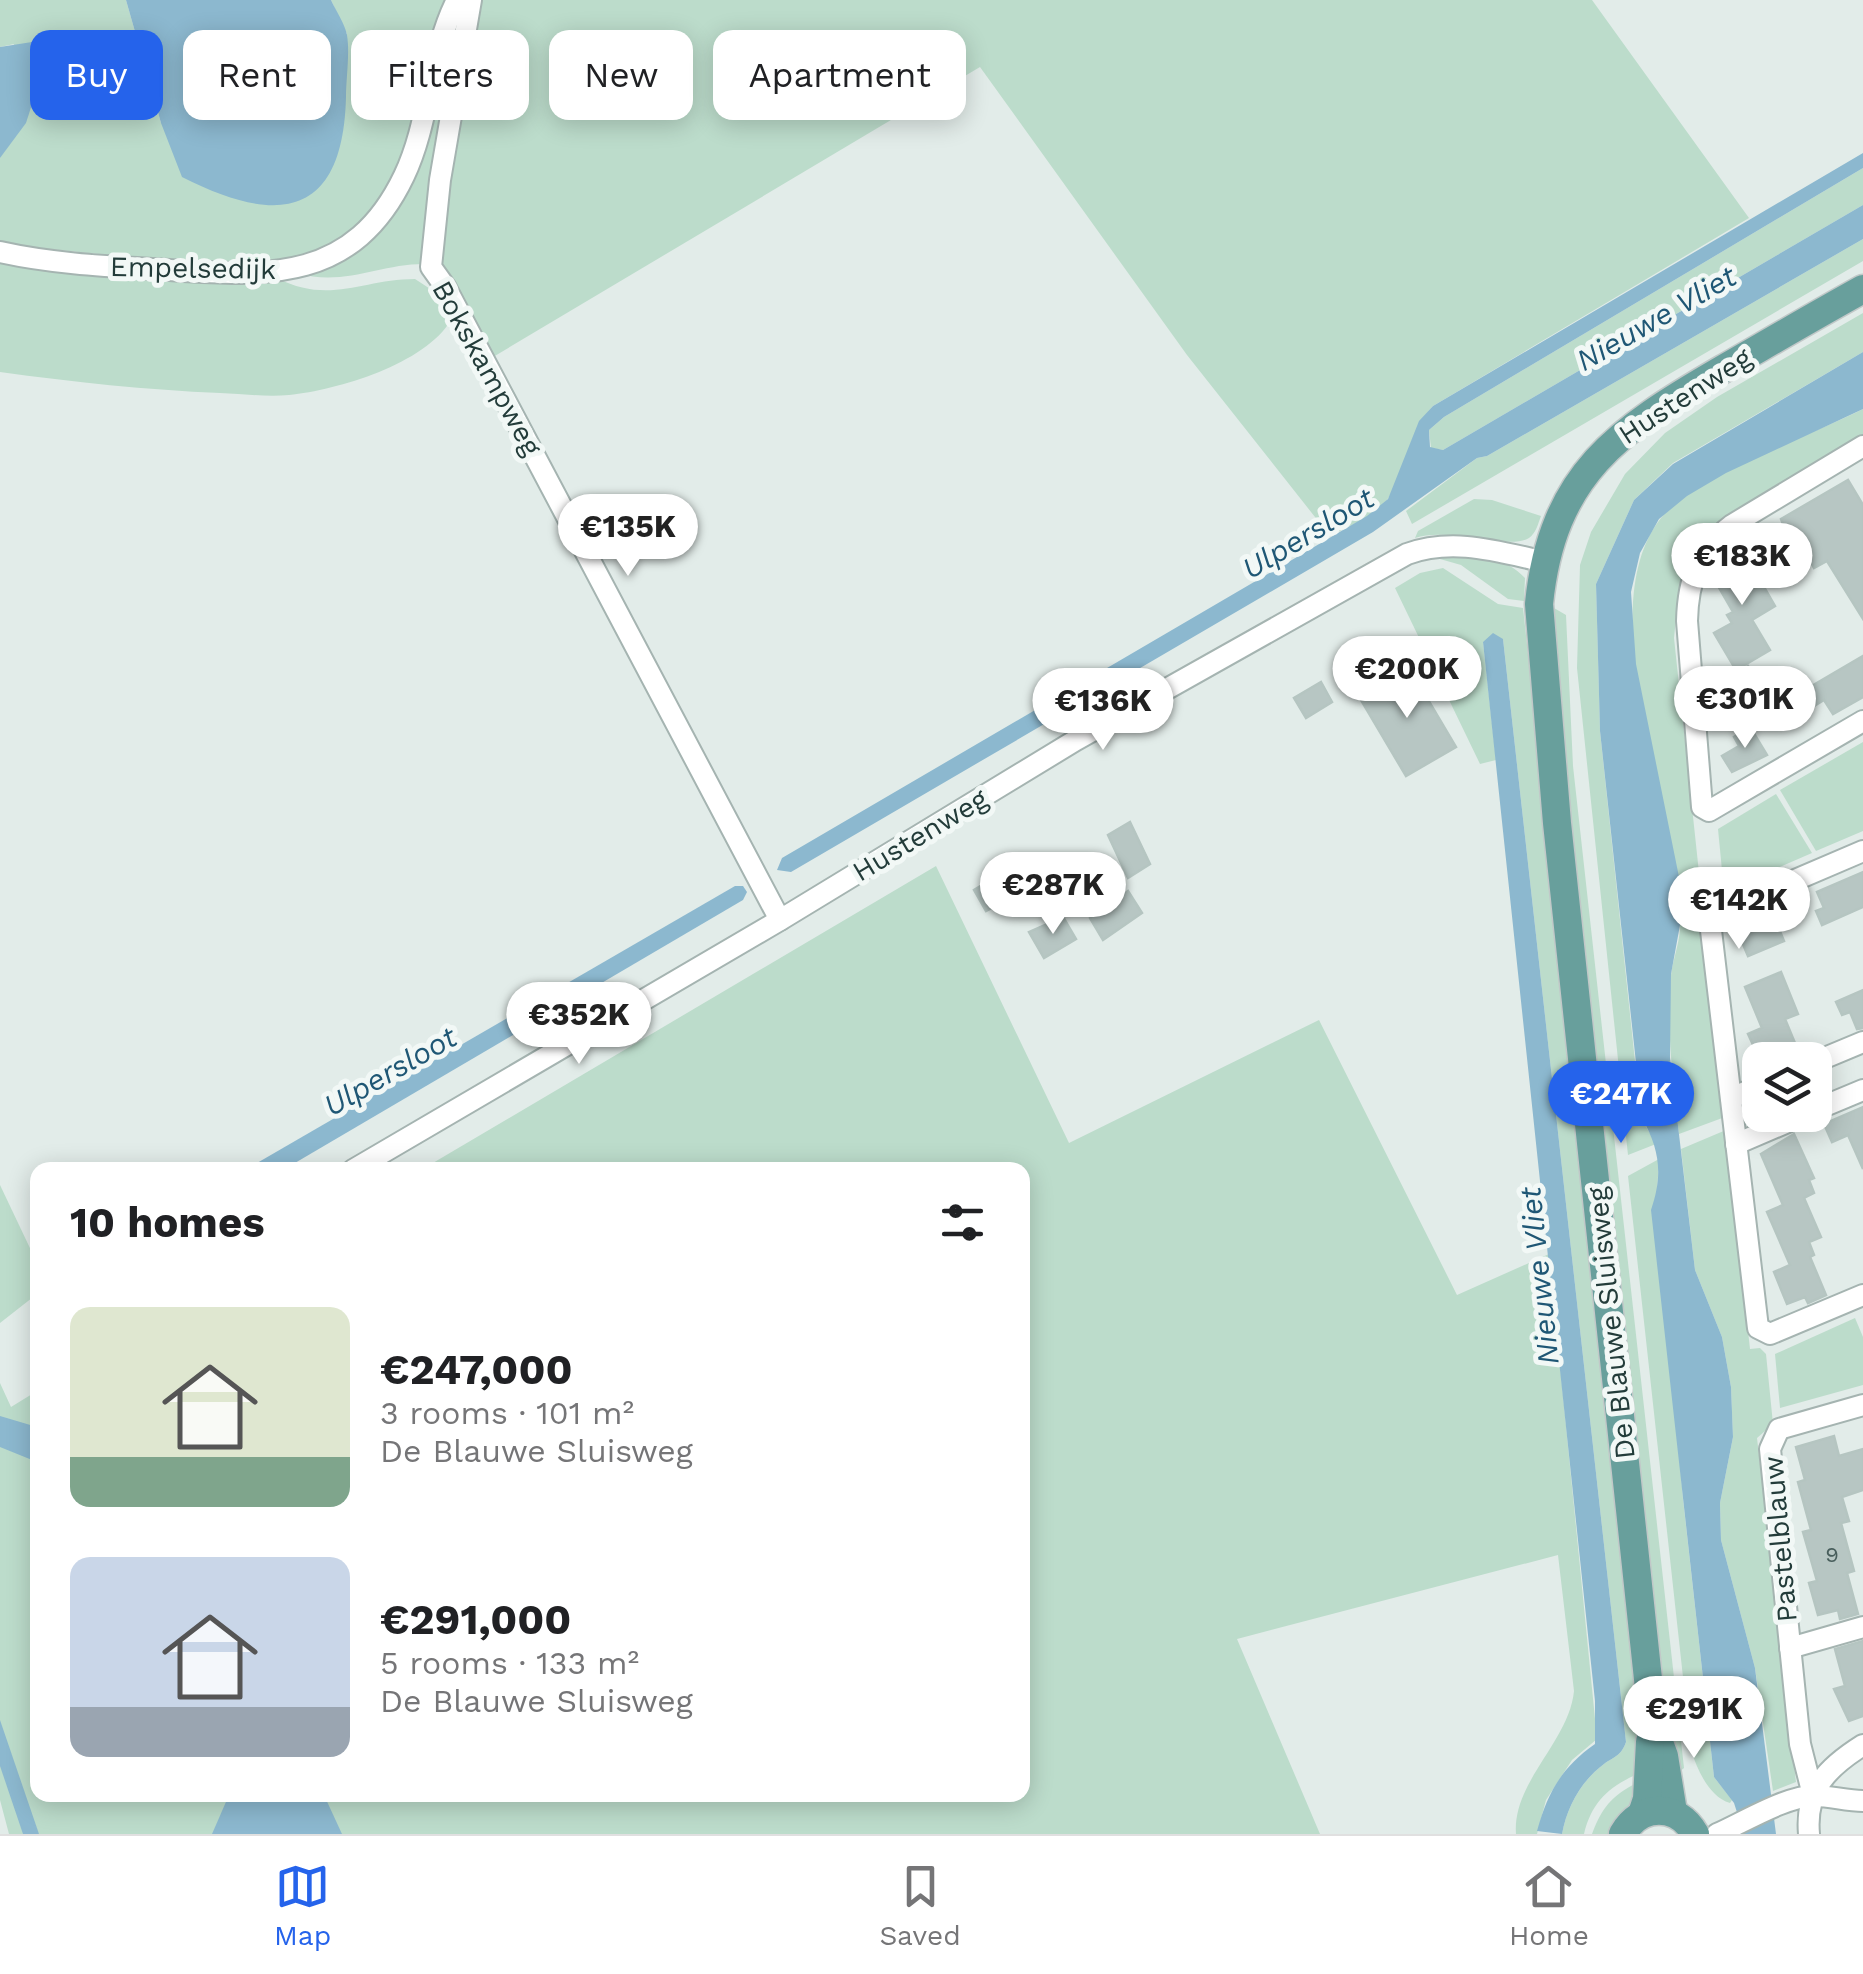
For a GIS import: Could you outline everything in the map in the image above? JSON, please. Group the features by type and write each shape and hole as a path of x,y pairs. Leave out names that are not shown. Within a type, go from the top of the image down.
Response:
{"main road":[{"name":"Hustenweg","path":"1546,562 1566,501 1614,439 1657,407 1863,288"},
{"name":"De Blauwe Sluisweg","path":"1546,562 1539,604 1557,824 1653,1726 1647,1799 1633,1824"},
{"name":"De Blauwe Sluisweg","path":"1653,1726 1694,1827"},
{"path":"1633,1824 1654,1810 1694,1827"}],"street":[{"name":"Empelsedijk","path":"0,252 98,266 247,274 281,273 352,243 372,223 404,177 457,0"},
{"name":"Bokskampweg","path":"471,0 440,180 431,266 780,920"},
{"path":"1863,446 1732,525 1713,539 1698,560 1688,590 1687,621 1702,807 1709,811 1863,722"},
{"name":"Hustenweg","path":"368,1162 780,920 1076,740 1408,554 1434,544 1546,562"},
{"path":"1863,851 1723,911 1710,922 1758,1328 1770,1334 1863,1295"},
{"path":"1832,1055 1863,1042"},
{"path":"1832,1103 1863,1090"},
{"path":"1731,1098 1742,1093"},
{"path":"1736,1144 1764,1132"},
{"name":"Pastelblauw","path":"1804,1799 1770,1449 1779,1429 1863,1405"},
{"path":"1790,1648 1863,1627"},
{"path":"1809,1834 1804,1799 1834,1763 1863,1745"},
{"path":"1694,1827 1804,1799 1863,1801"}],"green space":[{"path":"0,0 126,0 135,30 30,30 30,120 161,123 183,112 183,120 331,120 331,42 347,34 331,0 451,0 442,30 351,30 351,120 416,120 408,147 385,193 357,227 318,253 246,269 0,244 0,158 14,44 0,47"},
{"path":"481,0 1592,0 1749,218 1433,406 1418,427 1389,497 1362,520 1330,536 1187,355 980,67 966,75 966,30 713,30 713,120 891,120 488,360 440,261 440,231 460,120 529,120 529,30 476,30"},
{"path":"429,120 445,120 424,264 330,278 297,273 341,256 421,147"},
{"path":"1863,168 1863,205 1443,450 1431,448 1429,430 1444,417"},
{"path":"1863,239 1863,261 1412,524 1406,511 1477,458 1487,456"},
{"path":"0,256 277,278 313,290 415,279 438,294 451,320 439,336 401,362 355,381 289,395 138,388 0,372"},
{"path":"1863,313 1863,352 1673,463 1634,500 1596,584 1600,731 1641,1118 1656,1144 1628,1155 1577,668 1580,565 1591,532 1625,474 1665,433 1717,397"},
{"path":"1863,409 1863,435 1727,516 1714,528 1695,556 1683,587 1674,638 1725,1117 1679,1134 1669,1015 1680,923 1634,660 1633,608 1640,561 1658,522 1696,489"},
{"path":"1474,499 1492,500 1541,516 1531,536 1519,541 1444,535 1415,538 1418,531"},
{"path":"1448,552 1508,565 1525,578 1524,601 1508,599 1461,565 1426,555"},
{"path":"1443,568 1498,604 1523,608 1638,1673 1643,1772 1605,1795 1592,1812 1584,1834 1562,1834 1571,1804 1588,1778 1620,1753 1626,1742 1503,639 1483,642 1496,760 1480,764 1395,588 1420,573"},
{"path":"1554,608 1566,615 1573,766 1684,1768 1678,1773 1671,1771 1565,800"},
{"path":"1863,742 1863,831 1816,851 1780,790"},
{"path":"1776,794 1812,853 1724,891 1718,829"},
{"path":"936,866 1069,1143 1319,1020 1457,1295 1549,1254 1597,1739 1572,1760 1546,1800 1537,1834 1516,1834 1523,1797 1562,1728 1574,1691 1558,1555 1237,1639 1320,1834 9,1834 0,1800 0,1383 11,1407 30,1395 30,1802 1030,1802 1030,1162 435,1162"},
{"path":"1726,1130 1750,1349 1760,1348 1766,1354 1773,1424 1757,1438 1796,1782 1773,1791 1755,1668 1721,1540 1720,1503 1733,1437 1731,1387 1722,1337 1695,1270 1681,1149"},
{"path":"1659,1159 1657,1193 1683,1499 1714,1777 1732,1800 1730,1803 1710,1789 1691,1750 1628,1176"},
{"path":"0,1185 30,1248 30,1299 0,1323"},
{"path":"1855,1318 1863,1337 1863,1385 1780,1408 1775,1354"},
{"path":"1643,1780 1642,1789 1613,1834 1592,1834 1611,1801"}],"water":[{"path":"126,0 331,0 347,35 346,97 342,137 333,167 318,188 299,201 275,205 216,193 182,177 160,120 163,30 135,30"},
{"path":"30,42 30,110 26,123 0,158 0,47"},
{"path":"1863,153 1863,168 1444,417 1429,430 1430,447 1443,450 1863,205 1863,239 1487,456 1477,458 1373,532 791,872 777,870 782,858 1367,516 1388,499 1419,421 1433,406"},
{"path":"1863,352 1863,409 1726,473 1687,496 1659,519 1640,553 1631,592 1636,664 1679,877 1680,925 1671,974 1670,1058 1695,1270 1722,1337 1731,1387 1733,1437 1720,1503 1721,1540 1755,1668 1776,1834 1744,1834 1734,1803 1714,1777 1651,1210 1658,1163 1642,1118 1600,731 1596,584 1634,500 1673,464"},
{"path":"1493,633 1503,639 1626,1742 1620,1753 1582,1786 1571,1804 1562,1834 1537,1831 1557,1782 1595,1744 1595,1701 1483,642"},
{"path":"735,886 743,886 747,892 743,900 297,1162 259,1162"},
{"path":"0,1416 30,1425 30,1459 0,1447"},
{"path":"0,1720 39,1834 23,1834 0,1766"},
{"path":"226,1802 327,1802 342,1834 212,1834"}],"building":[{"path":"1848,480 1863,505 1863,619 1827,561 1814,568 1803,547 1794,552 1781,519"},
{"path":"1740,545 1775,606 1752,620 1770,650 1736,670 1714,633 1732,623 1727,615 1733,612 1710,572 1726,563 1722,556"},
{"path":"1863,656 1863,697 1833,714 1824,700 1814,706 1805,690"},
{"path":"1408,666 1456,747 1406,776 1358,695"},
{"path":"1748,666 1774,711 1740,730 1718,693 1736,683 1731,676"},
{"path":"1321,682 1332,702 1306,718 1294,698"},
{"path":"1750,727 1767,755 1732,772 1722,756 1739,746 1734,737"},
{"path":"1130,822 1150,864 1128,878 1108,835"},
{"path":"1009,869 1022,891 986,911 974,890"},
{"path":"1863,872 1863,907 1822,925 1816,911 1824,908 1817,892"},
{"path":"1128,891 1142,913 1103,940 1090,918"},
{"path":"1770,907 1784,941 1748,956 1737,930 1754,922 1751,915"},
{"path":"1063,917 1076,939 1044,958 1029,932"},
{"path":"1781,972 1798,1014 1785,1019 1795,1042 1752,1042 1748,1034 1762,1028 1745,987"},
{"path":"1863,990 1863,1028 1857,1029 1850,1012 1842,1015 1836,1002"},
{"path":"1863,1107 1863,1169 1848,1135 1832,1142 1828,1132 1832,1132 1832,1121"},
{"path":"1794,1134 1814,1178 1809,1180 1814,1193 1804,1198 1821,1237 1809,1242 1814,1255 1810,1257 1826,1295 1808,1303 1805,1297 1787,1304 1774,1272 1790,1265 1767,1212 1783,1205 1761,1154"},
{"path":"1834,1436 1839,1456 1863,1449 1863,1490 1842,1497 1849,1521 1841,1523 1854,1571 1847,1573 1858,1614 1840,1619 1838,1610 1818,1615 1809,1583 1817,1581 1803,1532 1811,1530 1798,1482 1805,1480 1796,1447"},
{"path":"1863,1641 1863,1716 1849,1721 1834,1689 1845,1686 1835,1649"}],"water label":[{"name":"Nieuwe Vliet","path":"1656,318"},
{"name":"Ulpersloot","path":"1308,533"},
{"name":"Ulpersloot","path":"390,1071"},
{"name":"Nieuwe Vliet","path":"1539,1276"}]}
